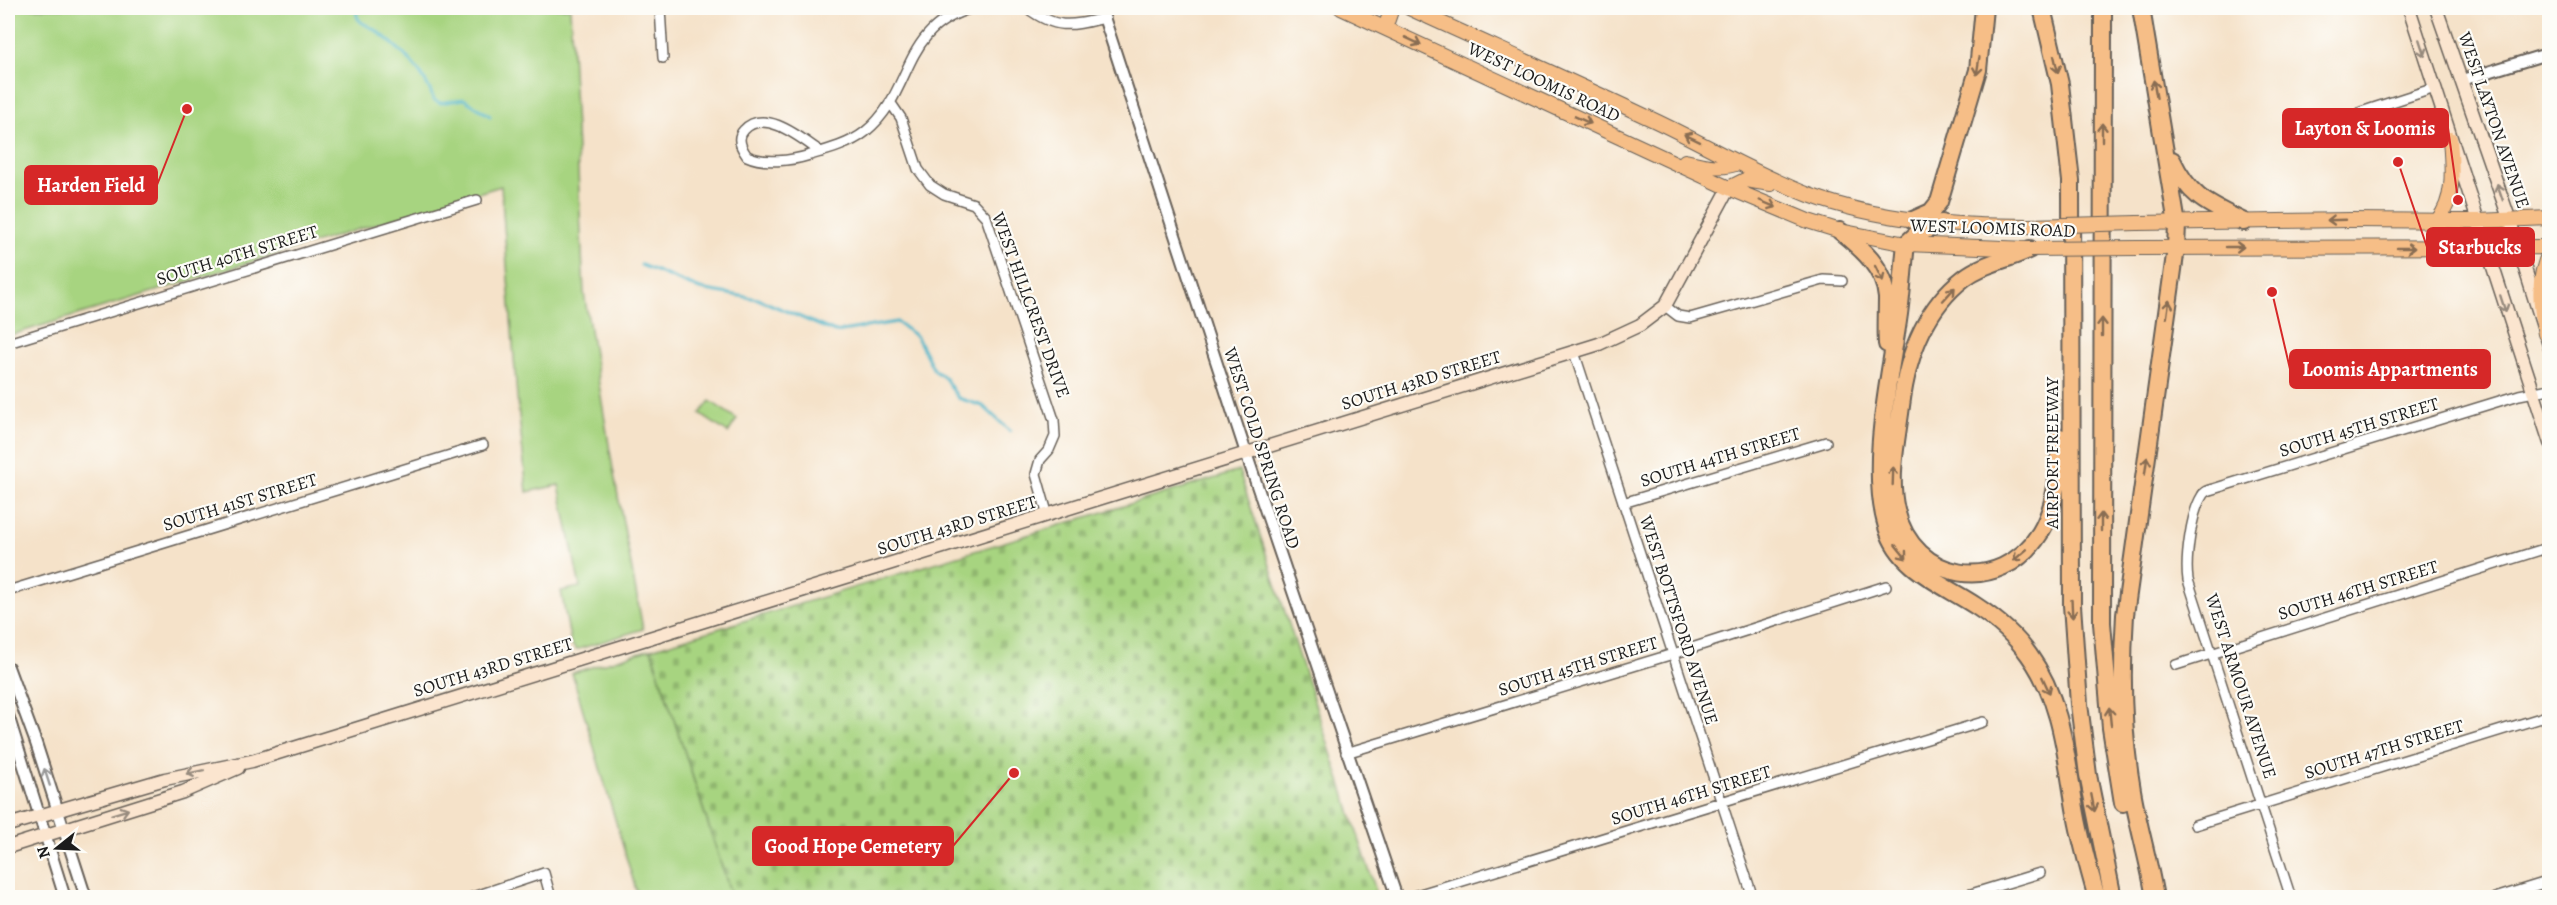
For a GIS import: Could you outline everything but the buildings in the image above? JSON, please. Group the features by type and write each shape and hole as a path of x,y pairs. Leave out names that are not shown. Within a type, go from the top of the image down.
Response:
{"highway":[{"path":"1913,220 1931,212 1939,202 1978,70 1984,8"},
{"name":"AIRPORT FREEWAY","path":"2042,8 2060,84 2071,181 2072,605 2088,775 2113,897"},
{"path":"2103,8 2102,623 2111,728 2127,826 2145,897"},
{"path":"2141,8 2166,146 2177,224 2176,248 2125,615 2123,648 2124,714 2128,756 2138,819 2155,897"},
{"path":"2166,146 2179,174 2191,191 2213,207 2244,222"},
{"path":"1942,224 1917,234 1906,244 1898,319 1889,372 1880,475 1881,504 1887,530 1894,544 1916,569 1995,620 2027,652 2039,669 2060,719 2077,818 2097,897"},
{"path":"1840,231 1868,257 1876,267 1885,287 1889,372"},
{"path":"2030,249 1976,271 1952,289 1926,322 1909,365 1893,470 1896,509 1907,538 1917,550 1942,568 1973,575 2005,566 2025,553 2046,521 2055,494 2058,475 2064,334 2072,299"}],"main road":[{"name":"WEST LOOMIS ROAD","path":"1341,8 1729,188 1840,231 1906,244 2030,249 2550,249"},
{"path":"1385,28 1392,8"},
{"name":"WEST LOOMIS ROAD","path":"1409,8 1681,132 1738,164 1794,188 1839,204 1913,220 1942,224 2029,226 2477,221 2550,218"},
{"path":"2409,8 2550,444"},
{"name":"WEST LAYTON AVENUE","path":"2436,8 2550,348"},
{"path":"2437,221 2444,211 2451,186 2450,139"},
{"path":"1660,156 1708,166 1731,167 1738,164"},
{"path":"1729,188 1745,180 1794,188"},
{"name":"SOUTH 43RD STREET","path":"8,825 165,779 252,761 1574,352 1627,332 1665,306 1729,188"},
{"path":"2545,334 2539,280 2550,249"},
{"name":"SOUTH 43RD STREET","path":"8,847 183,792 252,761"}],"street":[{"path":"660,8 663,58"},
{"path":"821,152 778,124 763,123 748,127 741,132 740,140 747,156 756,160 787,160 821,152 851,141 865,132 890,102 919,43 933,28 958,12 973,8"},
{"path":"1027,8 1045,20 1071,26 1103,13"},
{"name":"WEST COLD SPRING ROAD","path":"1103,13 1246,453 1396,897"},
{"path":"2462,80 2550,53"},
{"path":"2361,112 2435,88"},
{"name":"WEST HILLCREST DRIVE","path":"890,102 901,118 918,170 930,185 944,194 974,204 986,217 1054,420 1054,436 1049,450 1040,460 1036,474 1048,516"},
{"name":"SOUTH 40TH STREET","path":"8,343 477,200"},
{"path":"1665,306 1678,316 1690,318 1823,280 1842,281"},
{"name":"WEST BOTTSFORD AVENUE","path":"1574,352 1753,897"},
{"name":"SOUTH 45TH STREET","path":"2213,489 2532,392 2550,389"},
{"name":"SOUTH 44TH STREET","path":"1623,503 1826,442"},
{"name":"SOUTH 41ST STREET","path":"8,591 483,445"},
{"name":"WEST ARMOUR AVENUE","path":"2213,489 2202,494 2197,507 2187,566 2188,580 2291,897"},
{"name":"SOUTH 46TH STREET","path":"2176,665 2550,547"},
{"name":"SOUTH 45TH STREET","path":"1346,753 1673,654 1887,586"},
{"path":"8,667 86,897"},
{"name":"SOUTH 47TH STREET","path":"2195,825 2550,715"},
{"path":"8,716 65,897"},
{"name":"SOUTH 46TH STREET","path":"1407,897 1983,722"},
{"path":"470,897 544,873 551,897"},
{"path":"1958,897 2040,873"},
{"path":"2495,897 2550,881"}],"green space":[{"path":"8,8 570,8 584,293 613,469 643,629 576,650 571,644 561,591 580,587 559,485 527,492 517,397 501,186 8,336"},
{"path":"710,401 737,419 728,433 700,414"},
{"path":"1239,471 1378,897 732,897 651,649"},
{"path":"651,649 732,897 638,897 572,673"}],"waterway":[{"path":"357,8 360,21 377,31 411,61 430,89 434,100 440,103 464,99 490,116"},
{"path":"641,265 700,289 758,299 835,332 897,322 917,337 934,370 945,378 958,398 983,406 1010,431"}],"place":[{"name":"Harden Field","path":"187,109"},
{"name":"Starbucks","path":"2398,162"},
{"name":"Layton & Loomis","path":"2458,200"},
{"name":"Loomis Appartments","path":"2272,292"},
{"name":"Good Hope Cemetery","path":"1014,773"}]}
